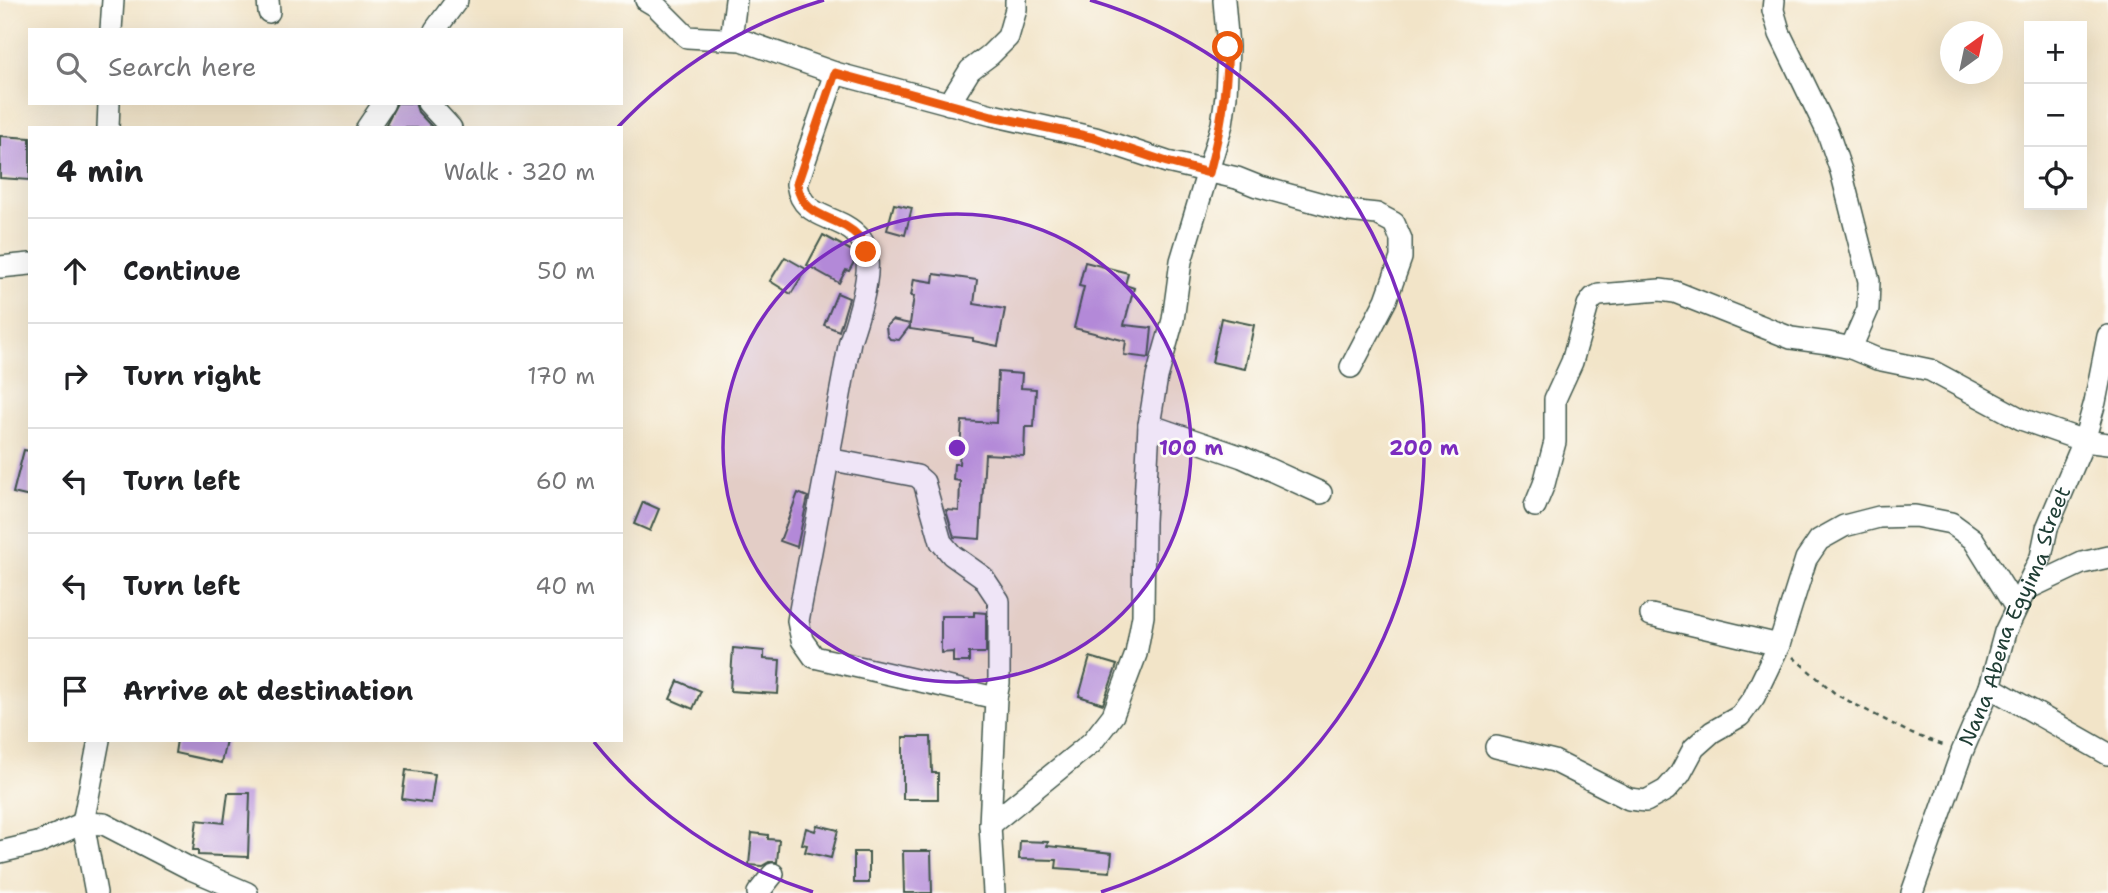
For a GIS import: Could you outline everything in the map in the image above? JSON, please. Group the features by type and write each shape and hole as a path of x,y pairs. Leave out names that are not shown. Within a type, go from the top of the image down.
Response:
{"street":[{"path":"111,28 113,0"},
{"path":"436,28 457,0"},
{"path":"646,0 656,6 687,37 752,43 835,73 949,104 1095,138 1167,162 1237,178 1348,211 1377,214 1394,223 1401,239 1401,258 1386,300 1351,366"},
{"path":"731,39 736,0"},
{"path":"949,104 970,70 1008,37 1016,0"},
{"path":"990,825 1092,742 1113,715 1136,654 1143,616 1149,425 1157,377 1172,320 1181,261 1222,124 1228,47 1224,0"},
{"path":"1774,0 1773,10 1780,34 1828,133 1837,158 1869,281 1868,309 1851,348"},
{"path":"835,73 797,184 799,198 808,209 835,221 860,237 866,252 864,302 850,341 798,621 802,640 814,657 996,698"},
{"path":"108,126 109,105"},
{"path":"368,126 383,105"},
{"path":"430,105 449,126"},
{"path":"0,267 28,264"},
{"path":"1535,506 1555,442 1555,399 1572,362 1588,305 1599,295 1660,290 1675,292 1791,338 1851,348 1877,359 1930,370 2021,419 2084,441 2108,444"},
{"name":"Nana Abena Egyima Street","path":"1912,893 1962,752 1990,687 2005,632 2041,557 2047,528 2084,441 2108,336"},
{"path":"1149,425 1241,457 1321,493"},
{"path":"828,459 917,476 925,482 942,542 952,555 983,577 999,601 999,683 990,825 994,893"},
{"path":"1496,747 1554,761 1629,799 1646,801 1666,790 1680,774 1694,748 1712,732 1740,716 1754,697 1779,645 1806,559 1818,540 1844,526 1879,517 1915,516 1951,523 1973,539 2022,598 2082,563 2108,557"},
{"path":"1651,615 1779,645"},
{"path":"1990,687 2108,754"},
{"path":"96,893 83,823 99,742"},
{"path":"0,852 38,843 83,823 104,824 191,869 247,893"},
{"path":"758,893 773,874"}],"path":[{"path":"1779,645 1837,695 1912,734 1962,752"}],"building":[{"path":"396,105 416,105 418,112 431,126 388,126 386,124"},
{"path":"0,136 28,138 28,180 0,178"},
{"path":"894,204 912,208 905,235 887,230"},
{"path":"823,235 852,251 854,262 839,283 807,265"},
{"path":"785,257 806,269 791,294 770,281"},
{"path":"1085,262 1128,273 1125,285 1134,288 1124,325 1152,328 1149,358 1124,355 1126,341 1074,328 1084,287 1079,286"},
{"path":"934,274 977,280 974,304 1005,309 998,346 973,341 973,338 910,329 910,326 899,340 890,339 886,326 892,320 910,324 914,279 933,282"},
{"path":"837,293 849,298 839,331 824,325"},
{"path":"1221,318 1254,325 1245,369 1212,362"},
{"path":"998,372 1022,374 1021,388 1036,389 1034,427 1025,427 1024,456 985,454 980,539 954,537 946,510 959,511 960,481 953,480 954,464 959,464 962,421 996,423"},
{"path":"24,450 28,451 28,497 13,493"},
{"path":"798,493 808,497 797,547 780,541"},
{"path":"643,502 659,509 650,531 634,524"},
{"path":"974,612 986,613 986,653 969,653 969,662 953,662 953,652 941,653 941,616 974,616"},
{"path":"733,648 764,651 764,659 780,660 778,694 730,691"},
{"path":"1090,657 1117,665 1103,704 1079,696"},
{"path":"678,681 701,691 693,709 670,699"},
{"path":"903,737 931,737 932,773 938,773 938,799 903,799"},
{"path":"177,742 226,742 221,763 175,753"},
{"path":"406,770 435,774 431,803 402,799"},
{"path":"228,793 250,793 248,857 198,855 198,850 193,850 197,820 224,823"},
{"path":"817,825 838,830 831,858 805,852 807,845 802,844 806,828 815,831"},
{"path":"752,833 779,840 777,862 762,866 749,865"},
{"path":"1020,841 1048,842 1047,846 1112,853 1110,872 1056,868 1057,860 1019,859"},
{"path":"903,851 931,851 932,893 904,893"},
{"path":"854,852 869,852 869,883 854,883"}],"route":[{"path":"866,252 860,237 835,221 808,209 799,198 797,184 835,73 992,116 1095,138 1209,173 1222,124 1228,47"}]}
